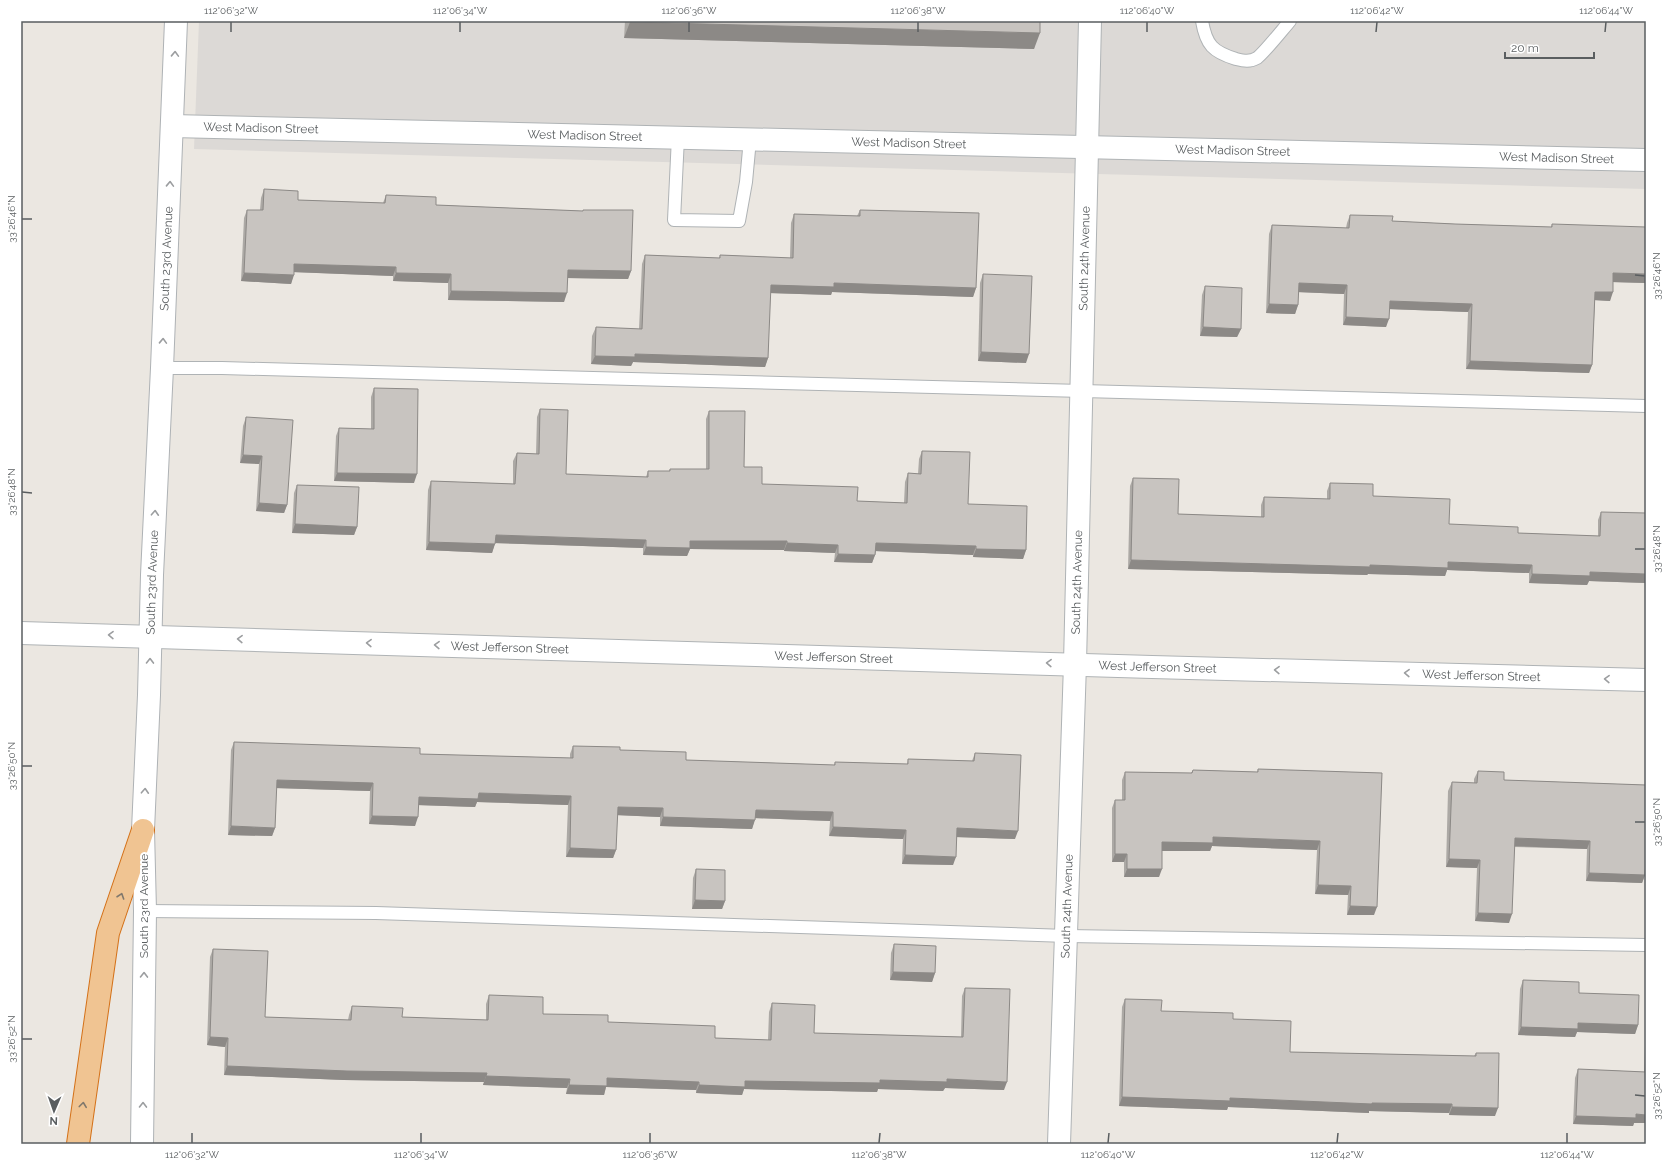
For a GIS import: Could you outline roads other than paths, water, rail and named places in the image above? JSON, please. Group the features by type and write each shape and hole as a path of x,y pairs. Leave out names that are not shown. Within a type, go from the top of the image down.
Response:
{"highway":[{"path":"78,1144 108,933 143,830"}],"street":[{"name":"South 23rd Avenue","path":"142,1144 145,911 143,830 176,21"},
{"name":"South 24th Avenue","path":"1059,1144 1075,664 1090,21"},
{"name":"West Madison Street","path":"172,126 1646,160"},
{"name":"West Jefferson Street","path":"21,633 1646,680"}],"lane":[{"path":"1202,21 1204,35 1212,48 1224,55 1247,61 1258,57 1290,21"},
{"path":"678,137 674,220 739,221 746,182 750,139"},
{"path":"162,368 222,368 1082,390 1646,406"},
{"path":"145,911 384,913 1067,936 1646,945"}]}
